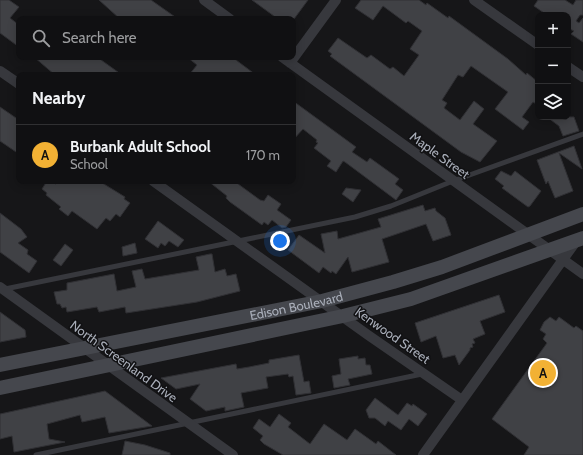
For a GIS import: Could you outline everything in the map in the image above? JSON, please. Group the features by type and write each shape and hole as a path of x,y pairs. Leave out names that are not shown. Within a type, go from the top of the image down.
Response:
{"main road":[{"name":"Edison Boulevard","path":"0,365 322,301 407,278 583,214"},
{"name":"Edison Boulevard","path":"0,388 343,316 411,299 548,249 580,239"}],"street":[{"path":"204,0 226,16"},
{"path":"296,55 336,0"},
{"path":"474,0 535,44"},
{"name":"Maple Street","path":"286,60 583,274"},
{"path":"571,69 583,77"},
{"path":"0,71 16,82"},
{"name":"Kenwood Street","path":"157,184 368,335 462,400"},
{"path":"423,455 580,239"},
{"name":"North Screenland Drive","path":"1,289 233,455"}],"lane":[{"path":"1,289 355,217 391,206 453,181 583,134"},
{"path":"36,455 425,373"}],"building":[{"path":"0,0 9,0 19,7 10,18 16,23 16,45 0,33"},
{"path":"99,0 151,0 174,16 117,16"},
{"path":"252,0 308,0 296,16 274,16"},
{"path":"361,0 419,0 426,5 427,3 448,18 449,16 508,59 526,75 527,73 535,80 535,103 533,102 522,117 529,122 523,130 495,109 508,92 471,66 463,77 458,75 442,100 447,103 444,108 460,120 474,101 484,109 473,124 497,141 480,162 461,152 330,56 332,54 328,51 338,38 367,58 371,55 390,69 393,67 404,76 419,55 410,49 422,31 408,21 406,23 383,6 373,20 355,8"},
{"path":"538,0 565,0 573,5 576,0 583,0 583,15 580,15 576,21 579,23 583,18 583,42 571,34 574,31 571,30 571,12 543,12 534,6"},
{"path":"38,60 101,60 118,72 52,72"},
{"path":"191,60 236,60 252,72 191,72 197,65"},
{"path":"296,103 356,147 352,152 367,162 370,158 399,179 395,184 403,190 396,200 343,161 336,172 327,166 331,161 314,148 318,143 316,142 317,140 303,129 296,137"},
{"path":"0,107 16,118 16,152 0,141"},
{"path":"571,117 574,117 579,131 563,136 559,126 551,120 571,120"},
{"path":"574,146 582,169 559,153 573,191 555,198 548,181 546,184 537,160"},
{"path":"501,171 511,176 515,171 541,191 530,206 528,207 502,188 504,186 495,179"},
{"path":"45,184 104,184 125,197 124,199 130,203 120,217 116,214 110,221 106,218 97,229 72,211 68,216 59,209 61,207 46,195 47,193 42,189"},
{"path":"212,184 238,184 260,200 264,201 268,195 281,204 277,210 291,220 286,227 282,228 272,220 268,225 264,222 262,225 230,202 226,198 227,196"},
{"path":"346,188 361,190 353,202 342,194"},
{"path":"423,205 425,211 435,208 436,211 445,218 451,235 433,241 426,224 382,239 389,262 352,272 348,257 336,274 332,271 331,273 323,267 319,273 288,250 299,235 325,253 321,234 337,231 338,239 381,227 378,219"},
{"path":"0,213 21,229 27,237 18,243 28,250 27,254 37,261 29,273 0,252"},
{"path":"158,221 184,240 178,247 169,241 165,246 161,243 158,248 145,239"},
{"path":"135,243 137,253 123,256 122,247"},
{"path":"65,244 73,250 61,266 53,260"},
{"path":"212,254 215,272 225,269 227,276 236,274 240,291 197,302 126,313 125,307 99,312 97,307 67,312 66,307 62,308 60,304 57,304 54,292 67,290 67,283 114,274 117,291 136,287 132,271 142,269 145,279 199,270 196,257"},
{"path":"499,295 505,312 480,321 485,334 473,339 475,343 472,344 473,347 470,348 459,365 455,355 443,358 436,336 421,342 415,323"},
{"path":"0,312 25,330 26,337 0,342"},
{"path":"550,317 556,321 559,317 574,328 576,326 583,331 583,455 524,455 529,447 492,419 547,343 543,339 546,334 540,330 544,322"},
{"path":"299,355 304,382 309,381 311,393 296,395 293,376 289,377 288,374 266,377 268,388 241,393 244,407 225,411 225,407 206,411 190,399 200,384 176,389 161,378 236,364 237,369 249,367 269,363 269,360"},
{"path":"358,356 358,359 365,358 366,365 370,365 372,374 348,379 350,385 334,388 332,376 341,374 339,359"},
{"path":"105,391 152,426 109,433 105,417 82,422 80,415 47,424 49,439 65,442 14,452 12,436 0,439 0,414"},
{"path":"375,398 398,415 407,403 412,406 413,404 427,414 418,426 409,419 401,430 388,421 385,426 375,418 369,418 366,410"},
{"path":"279,414 291,423 288,427 310,444 324,424 347,440 355,429 376,444 378,441 396,455 283,455 264,444 260,440 263,436 253,428 259,419 270,427"},
{"path":"125,441 145,445 170,453 170,455 122,455"}],"place":[{"name":"Burbank Adult School","path":"543,373"}]}
